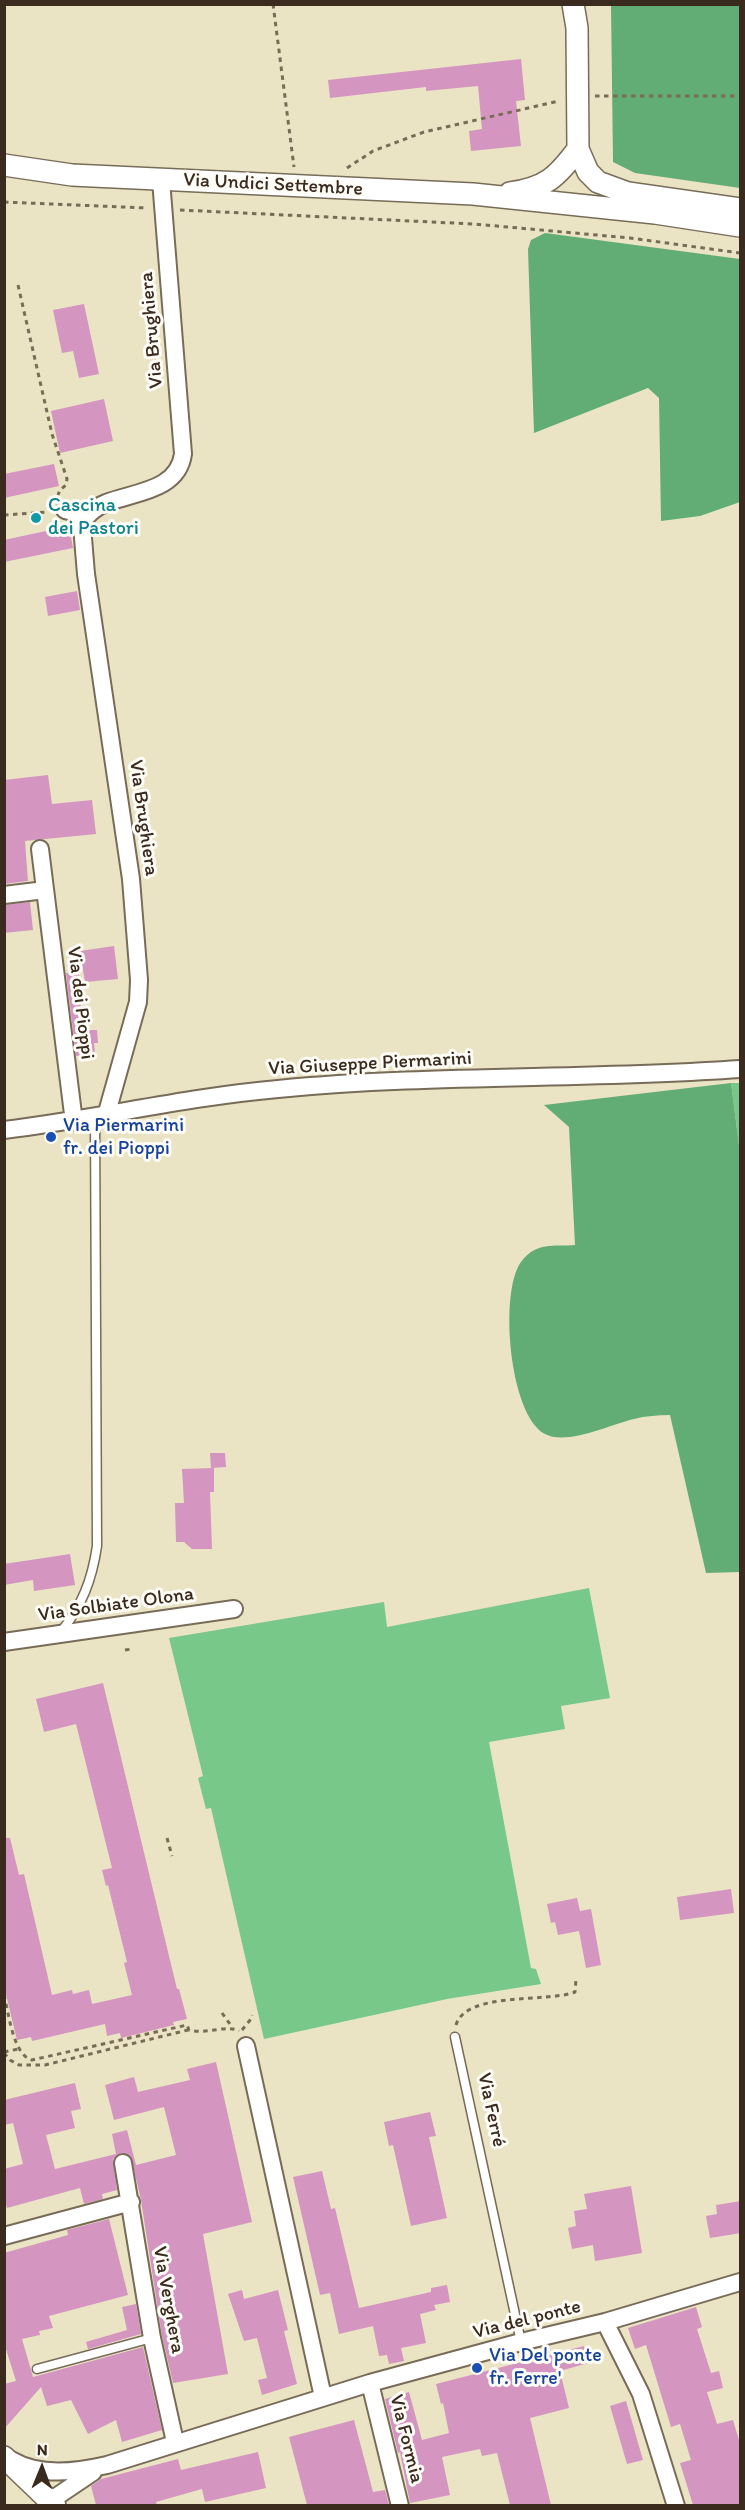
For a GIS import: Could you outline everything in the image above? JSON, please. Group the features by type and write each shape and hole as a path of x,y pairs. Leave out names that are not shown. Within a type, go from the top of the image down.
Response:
{"street":[{"path":"573,4 577,28 578,149 588,172 607,187 628,193 741,209"},
{"name":"Via Undici Settembre","path":"473,195 511,192 538,186 555,177 578,149"},
{"name":"Via Undici Settembre","path":"4,165 72,175"},
{"name":"Via Undici Settembre","path":"4,175 72,175 473,195 655,213 741,226"},
{"name":"Via Brughiera","path":"100,1117 138,1002 139,980 131,879 86,574 81,523 96,507 143,493 170,479 181,465 183,454 161,180"},
{"path":"60,510 76,513 81,523"},
{"name":"Via dei Pioppi","path":"40,849 74,1122"},
{"path":"4,895 45,890"},
{"name":"Via Giuseppe Piermarini","path":"4,1130 74,1122 249,1092 318,1085 741,1069"},
{"name":"Via Solbiate Olona","path":"4,1642 234,1609"},
{"path":"243,2039 323,2397"},
{"name":"Via Verghera","path":"123,2163 152,2338 175,2442"},
{"path":"4,2236 131,2202"},
{"name":"Via del ponte","path":"53,2503 85,2476 108,2465 175,2442 370,2383 520,2342 605,2322 741,2282"},
{"path":"605,2322 641,2394 676,2505"},
{"name":"Via Formia","path":"370,2383 400,2505"},
{"path":"4,2457 53,2503"},
{"name":"Via del ponte","path":"4,2457 24,2466 48,2471 81,2470 108,2465"}],"lane":[{"path":"59,1634 83,1601 90,1582 97,1546 100,1117"},
{"name":"Via Ferré","path":"455,2037 520,2342"},
{"path":"38,2369 152,2338"}],"path":[{"path":"273,4 296,187"},
{"path":"328,188 345,169 373,151 424,132 578,97 606,95 741,96"},
{"path":"4,202 474,224 630,238 741,253"},
{"path":"4,515 60,510 60,490 66,485 18,285"},
{"path":"125,1650 132,1648"},
{"path":"167,1838 172,1856"},
{"path":"455,2037 458,2017 465,2011 481,2004 566,1996 574,1992 576,1979"},
{"path":"4,1995 18,2049 25,2058 38,2060 187,2025 189,2030"},
{"path":"222,2013 243,2039 252,2015"},
{"path":"18,2049 4,2053 19,2065 45,2065 189,2030 204,2033 232,2027"}],"green space":[{"path":"611,5 740,5 740,188 635,173 613,162"},
{"path":"545,233 740,259 740,502 700,516 661,521 659,398 648,388 534,433 528,249 531,240"},
{"path":"731,1083 740,1083 740,1153"},
{"path":"731,1083 740,1153 740,1572 706,1573 670,1415 638,1418 577,1436 554,1437 545,1434 533,1422 523,1403 516,1379 511,1352 510,1299 514,1277 527,1255 546,1246 575,1245 569,1127 544,1105"},
{"path":"589,1588 610,1698 561,1706 565,1729 489,1742 531,1968 536,1969 541,1984 447,1999 264,2039 211,1808 206,1809 198,1778 203,1776 169,1638 384,1602 387,1627"}],"building":[{"path":"521,59 525,100 516,101 521,146 471,151 469,131 482,129 478,86 426,91 426,87 330,98 328,80"},
{"path":"84,304 99,374 79,378 73,351 62,353 53,310"},
{"path":"104,399 113,441 60,453 51,411"},
{"path":"54,464 59,486 4,498 4,474"},
{"path":"69,526 73,548 4,562 4,540"},
{"path":"77,591 80,610 48,616 45,597"},
{"path":"48,775 52,804 92,800 96,834 25,841 28,881 4,884 4,780"},
{"path":"30,902 33,930 4,933 4,905"},
{"path":"114,946 118,979 85,982 80,951"},
{"path":"79,972 82,1030 97,1030 98,1043 94,1043 95,1054 76,1056 66,973"},
{"path":"210,1453 225,1453 226,1467 211,1468"},
{"path":"214,1468 214,1492 210,1492 212,1549 192,1549 184,1542 176,1542 175,1503 184,1503 182,1469"},
{"path":"70,1554 75,1585 34,1591 33,1580 4,1585 4,1564"},
{"path":"103,1683 177,1989 179,1989 187,2019 173,2022 174,2025 121,2038 120,2033 107,2036 105,2024 32,2041 31,2037 17,2040 4,1986 4,1838 10,1838 19,1875 24,1874 52,1995 72,1990 73,1994 89,1990 92,2004 132,1995 124,1963 127,1962 108,1885 106,1886 102,1870 112,1868 76,1724 44,1732 36,1699"},
{"path":"731,1889 734,1913 680,1920 677,1897"},
{"path":"577,1898 580,1911 591,1909 601,1965 586,1968 579,1931 558,1935 555,1922 551,1923 547,1904"},
{"path":"216,2062 252,2222 203,2234 228,2374 173,2383 162,2336 141,2200 131,2157 122,2153 113,2159 117,2190 102,2194 103,2199 84,2204 80,2188 7,2208 4,2197 4,2169 23,2164 13,2123 4,2125 4,2100 75,2083 81,2109 71,2111 75,2128 46,2135 55,2169 116,2154 112,2134 127,2130 136,2165 176,2155 164,2107 114,2120 105,2085 134,2077 138,2092 190,2080 187,2069"},
{"path":"430,2112 436,2136 429,2137 447,2218 411,2226 393,2145 389,2146 384,2122"},
{"path":"322,2171 331,2209 335,2208 359,2308 431,2292 431,2288 447,2285 450,2302 434,2305 436,2310 420,2314 426,2343 401,2348 404,2361 389,2364 387,2355 379,2356 373,2326 339,2334 330,2293 320,2295 293,2177"},
{"path":"631,2186 642,2253 595,2261 593,2245 572,2249 568,2228 576,2226 574,2211 587,2209 584,2194"},
{"path":"741,2201 741,2233 710,2238 706,2216 717,2214 716,2205"},
{"path":"109,2219 128,2295 49,2316 53,2328 39,2331 40,2335 22,2339 33,2377 143,2347 162,2430 122,2442 116,2420 88,2434 71,2400 47,2406 41,2387 4,2429 4,2384 16,2381 4,2343 4,2253 68,2235 67,2230"},
{"path":"242,2290 244,2299 278,2290 288,2330 284,2331 297,2384 262,2395 258,2380 267,2378 257,2338 244,2341 228,2294"},
{"path":"136,2304 141,2334 88,2349 86,2342 127,2330 122,2307"},
{"path":"696,2307 702,2327 697,2329 711,2373 719,2371 723,2388 707,2392 717,2424 733,2420 741,2447 741,2505 693,2505 680,2463 691,2460 680,2424 671,2427 646,2345 635,2349 628,2328"},
{"path":"584,2346 588,2363 560,2371 569,2408 530,2418 551,2505 510,2505 497,2453 482,2456 480,2449 442,2457 450,2495 410,2503 400,2452 398,2453 385,2399 409,2392 422,2440 449,2433 443,2403 441,2404 436,2384"},
{"path":"626,2401 643,2460 627,2464 610,2406"},
{"path":"354,2420 373,2492 385,2490 389,2505 307,2505 289,2437"},
{"path":"258,2452 266,2488 205,2502 202,2489 156,2502 157,2505 96,2505 91,2486 101,2479 178,2459 181,2470"}],"place":[{"name":"Cascina dei Pastori","path":"36,518"},
{"name":"Via Piermarini fr. dei Pioppi","path":"51,1137"},
{"name":"Via Del ponte fr. Ferre'","path":"477,2368"}]}
